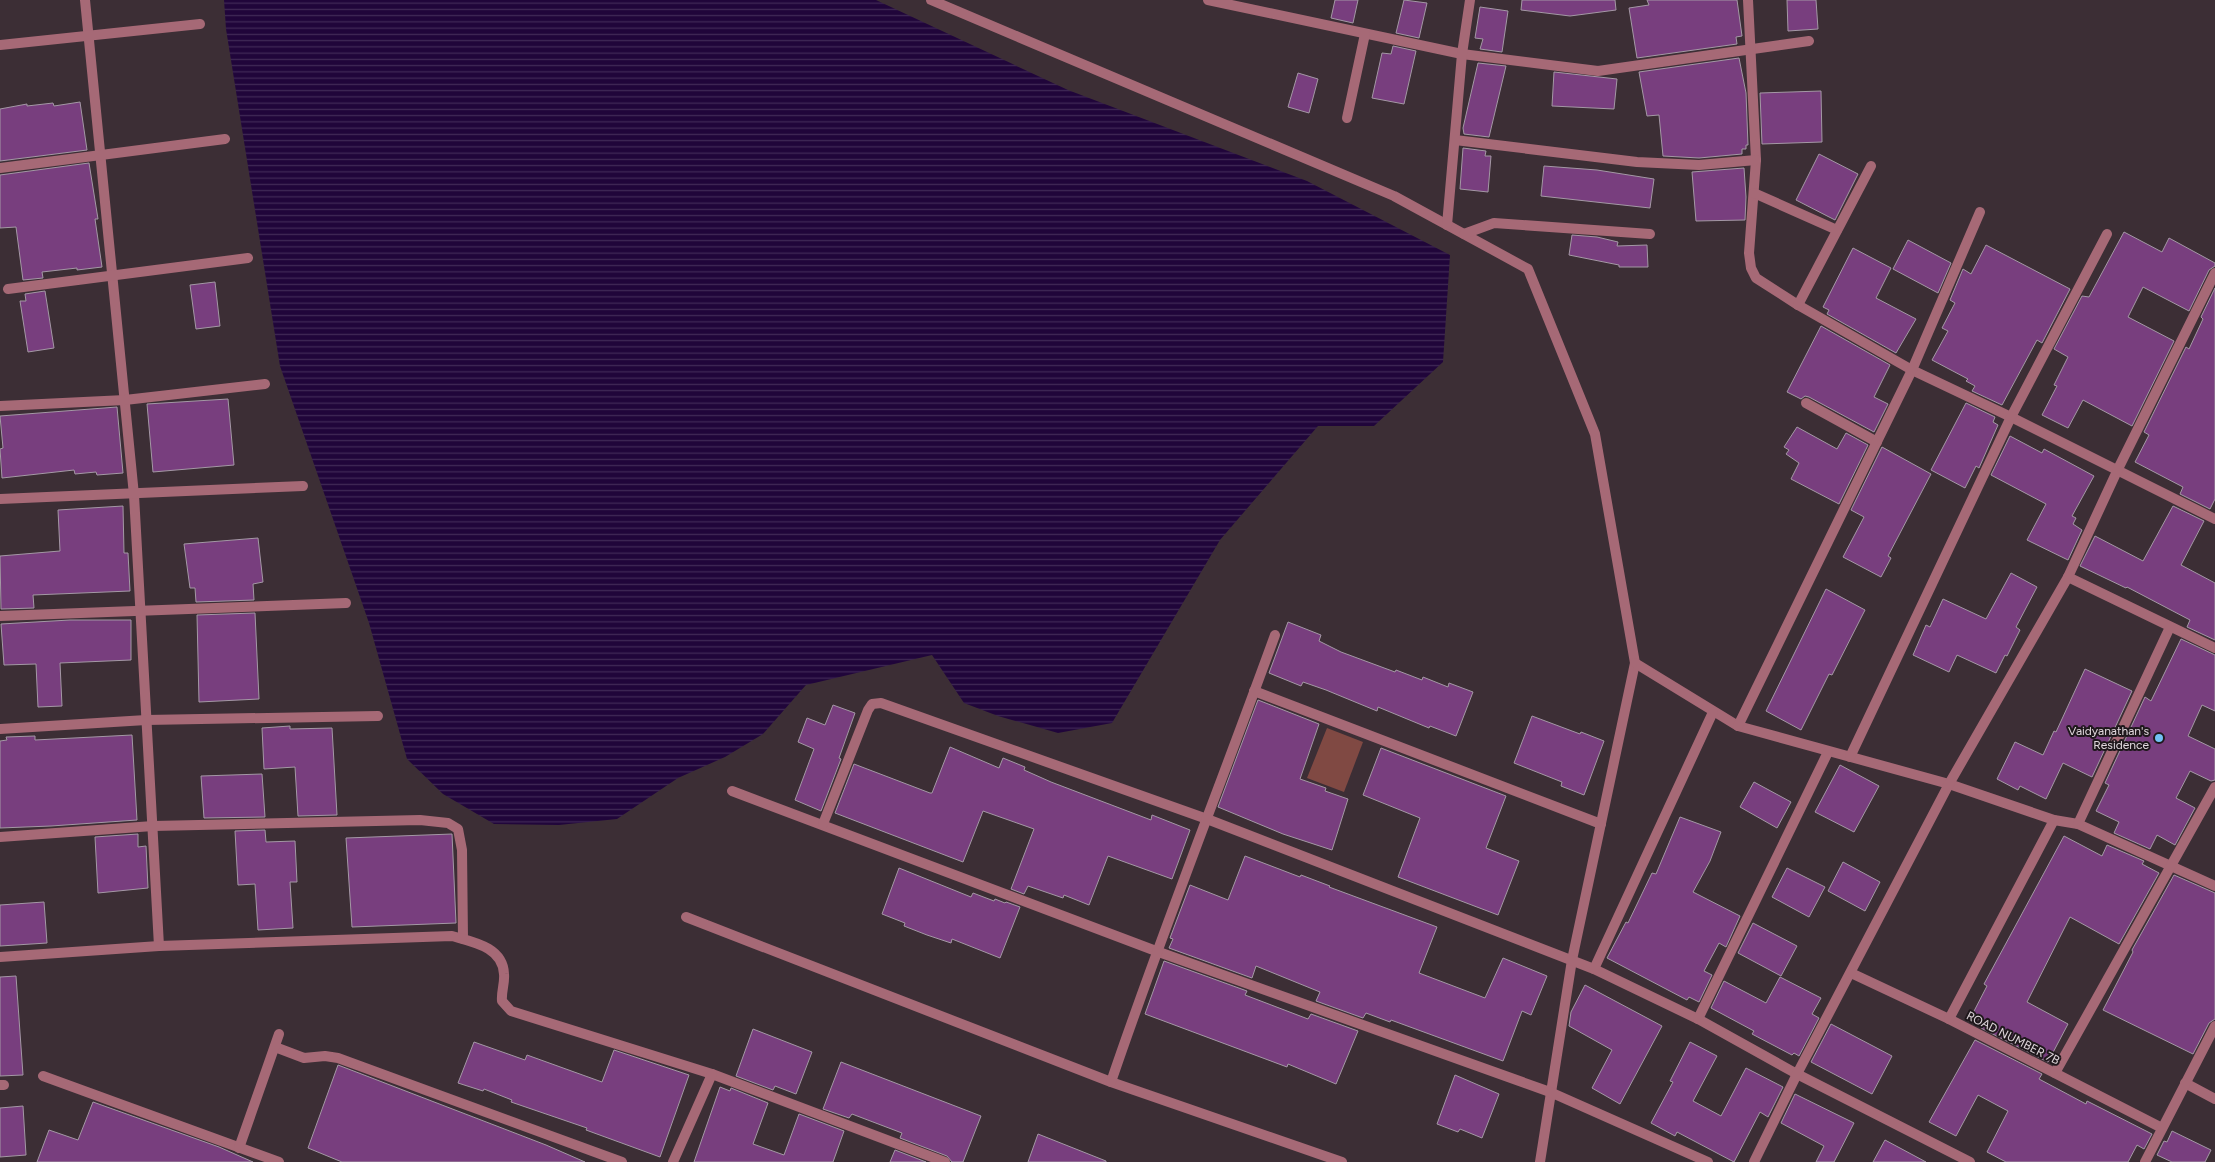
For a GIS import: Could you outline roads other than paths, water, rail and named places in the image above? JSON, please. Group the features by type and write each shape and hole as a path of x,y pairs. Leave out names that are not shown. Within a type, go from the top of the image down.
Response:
{"street":[{"path":"85,0 134,495 159,946"},
{"path":"931,0 1394,196 1528,269 1595,434 1635,663 1572,960 1540,1162"},
{"path":"1208,0 1462,54 1598,71 1809,41"},
{"path":"1447,225 1462,54 1470,0"},
{"path":"1748,0 1756,160 1749,253 1751,268 1756,278 1798,305 1912,370 2011,417 2215,519"},
{"path":"0,45 200,24"},
{"path":"1347,118 1365,34"},
{"path":"0,168 100,157 225,139"},
{"path":"1454,140 1637,162 1699,165 1756,160"},
{"path":"1798,305 1871,166"},
{"path":"1754,194 1837,230"},
{"path":"1738,726 1912,370 1980,212"},
{"path":"1464,234 1494,223 1650,234"},
{"path":"1850,756 2011,417 2107,234"},
{"path":"8,289 248,258"},
{"path":"1754,1162 1797,1074 1949,784 2068,577 2118,470 2215,273"},
{"path":"0,406 125,400 265,384"},
{"path":"1806,403 1877,442"},
{"path":"0,499 134,495 302,486"},
{"path":"2068,577 2215,648"},
{"path":"0,616 346,603"},
{"path":"2078,824 2170,627"},
{"path":"1111,1082 1156,951 1275,635"},
{"path":"1635,663 1738,726 1949,784 2054,820 2078,824 2215,886"},
{"path":"1254,692 1601,824"},
{"path":"823,824 868,710 876,702 1207,819 1594,969 1698,1019 1797,1074 1970,1162"},
{"path":"1594,969 1713,712"},
{"path":"0,729 146,720 378,716"},
{"path":"1698,1019 1828,752"},
{"path":"2055,1073 2215,787"},
{"path":"732,791 1156,951 1550,1092 1708,1162"},
{"path":"0,837 153,826 420,820 448,823 458,829 462,850 463,939"},
{"path":"1949,1019 2054,820"},
{"path":"686,916 1111,1082 1342,1162"},
{"path":"0,957 159,946 452,936 486,947 497,955 505,976 502,1002 511,1011 712,1074 945,1162"},
{"name":"ROAD NUMBER 7B","path":"1851,973 1949,1019 2162,1128"},
{"path":"2145,1162 2215,1026"},
{"path":"239,1148 279,1034"},
{"path":"275,1047 304,1058 325,1056 338,1058 622,1162"},
{"path":"673,1162 712,1074"},
{"path":"43,1076 279,1162"},
{"path":"2185,1083 2215,1099"}],"place":[{"name":"Vaidyanathan's Residence","path":"2159,738"}]}
